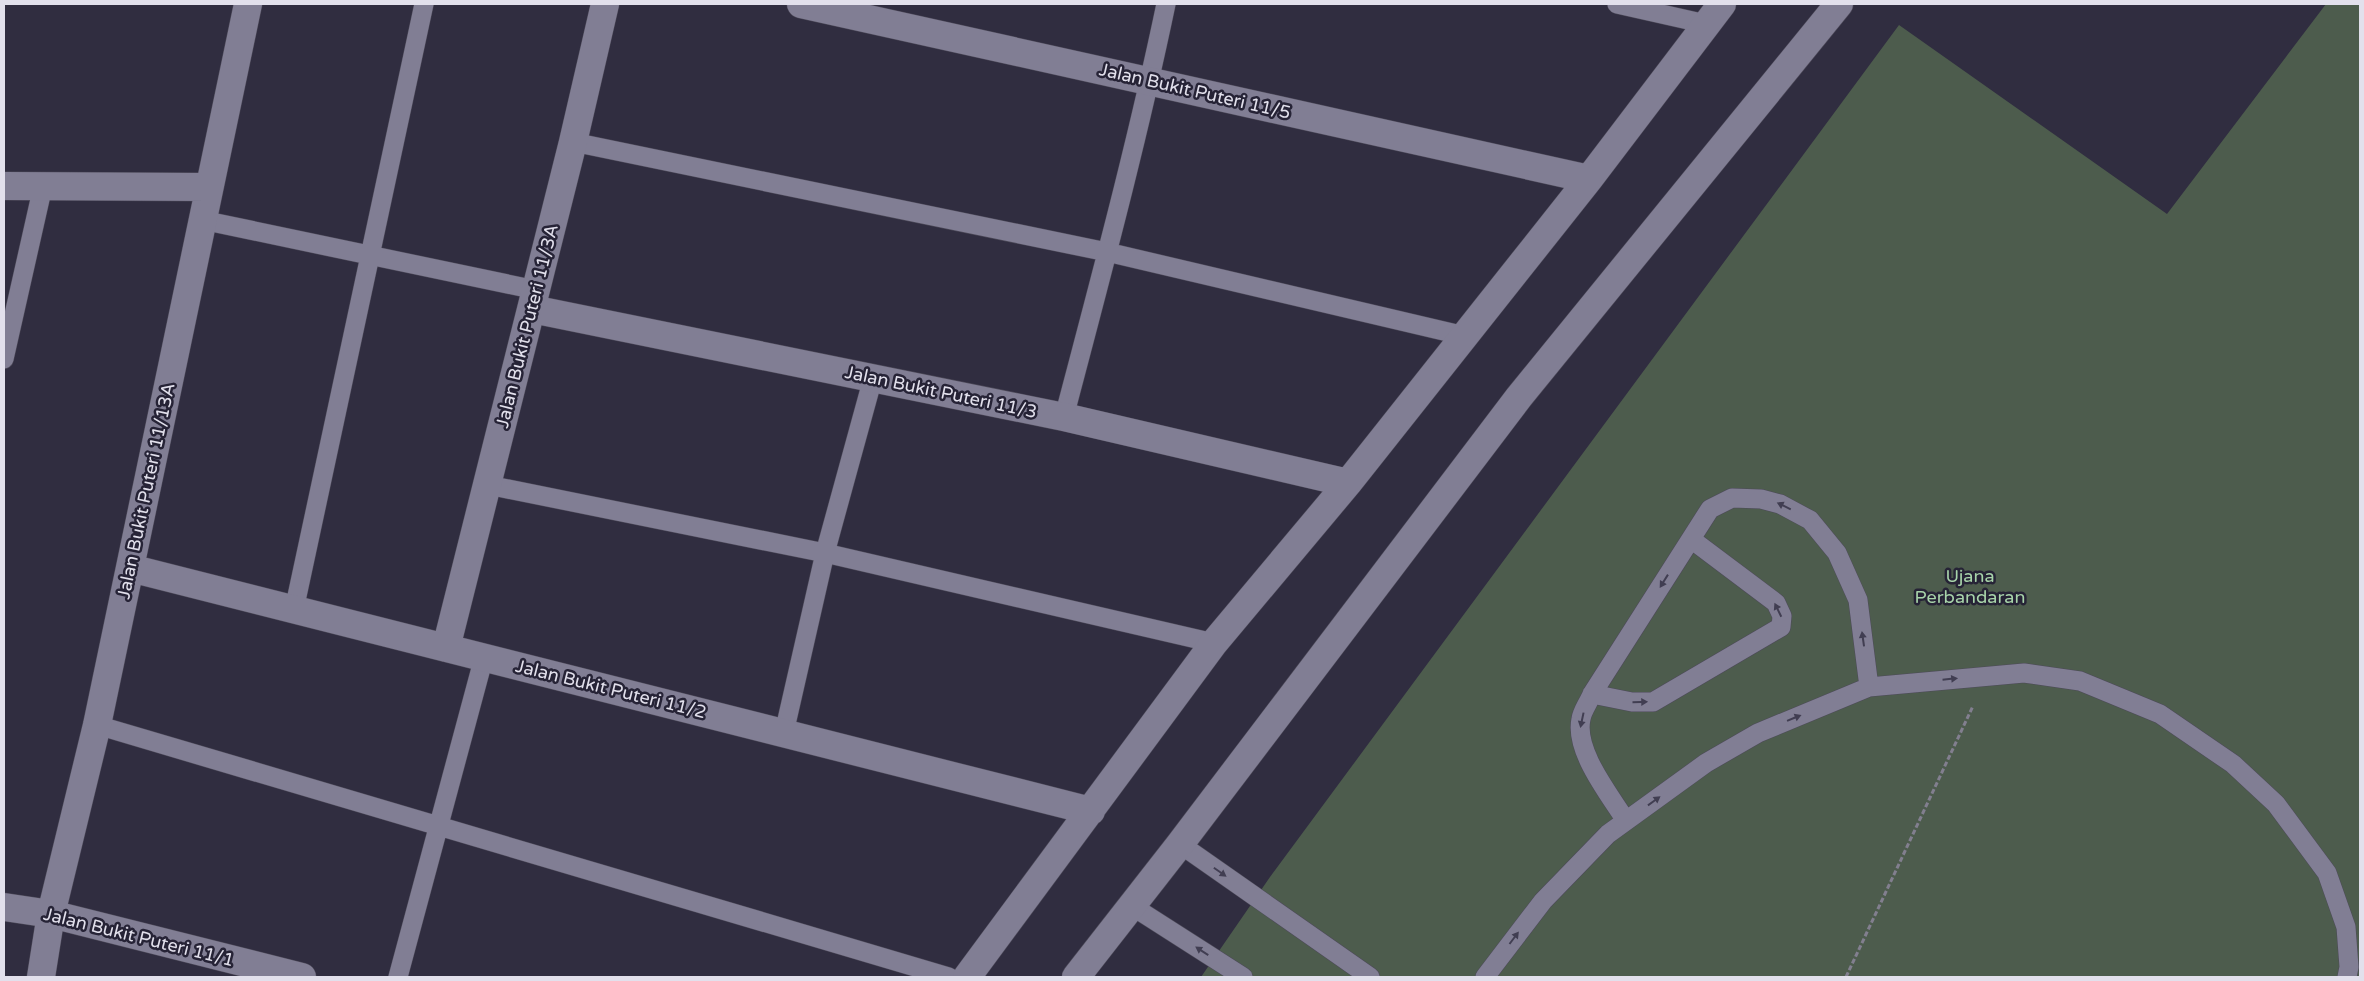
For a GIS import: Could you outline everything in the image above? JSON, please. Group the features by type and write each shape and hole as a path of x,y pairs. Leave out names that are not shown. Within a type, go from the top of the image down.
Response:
{"street":[{"name":"Jalan Bukit Puteri 11/13A","path":"41,977 51,914 97,725 208,187 248,4"},
{"name":"Jalan Bukit Puteri 11/3A","path":"446,648 534,300 605,4"},
{"name":"Jalan Bukit Puteri 11/5","path":"801,4 1589,179"},
{"path":"1076,977 1180,844 1519,396 1839,4"},
{"path":"967,977 1214,643 1348,483 1465,336 1589,179 1714,14"},
{"path":"4,186 208,187"},
{"name":"Jalan Bukit Puteri 11/3","path":"534,300 872,378 1064,418 1348,483"},
{"name":"Jalan Bukit Puteri 11/2","path":"130,568 1091,811"},
{"name":"Jalan Bukit Puteri 11/1","path":"4,907 51,914 302,977"}],"lane":[{"path":"294,610 424,4"},
{"path":"1064,418 1150,80 1166,4"},
{"path":"1617,4 1714,14"},
{"path":"573,142 1107,252 1465,336"},
{"path":"4,359 43,186"},
{"path":"202,220 370,255 534,300"},
{"path":"784,733 825,553 872,378"},
{"path":"488,485 825,553 1214,643"},
{"path":"1626,821 1584,750 1580,734 1581,718 1592,694 1710,510 1732,498 1762,499 1780,504 1810,520 1837,553 1858,600 1869,687"},
{"path":"1592,694 1632,702 1653,702 1781,627 1782,616 1776,603 1691,539"},
{"path":"398,977 484,657"},
{"path":"1485,977 1543,901 1608,834 1706,763 1758,733 1869,687 2024,673 2080,681 2160,714 2233,764 2276,804 2327,873 2346,927 2349,967 2347,977"},
{"path":"97,725 949,977"},
{"path":"1180,844 1370,977"},
{"path":"1132,906 1243,977"}],"path":[{"path":"1846,977 1987,676"}],"green space":[{"name":"Ujana Perbandaran","path":"2326,4 2360,4 2360,977 1201,977 1270,877 1899,25 2167,214"}]}
